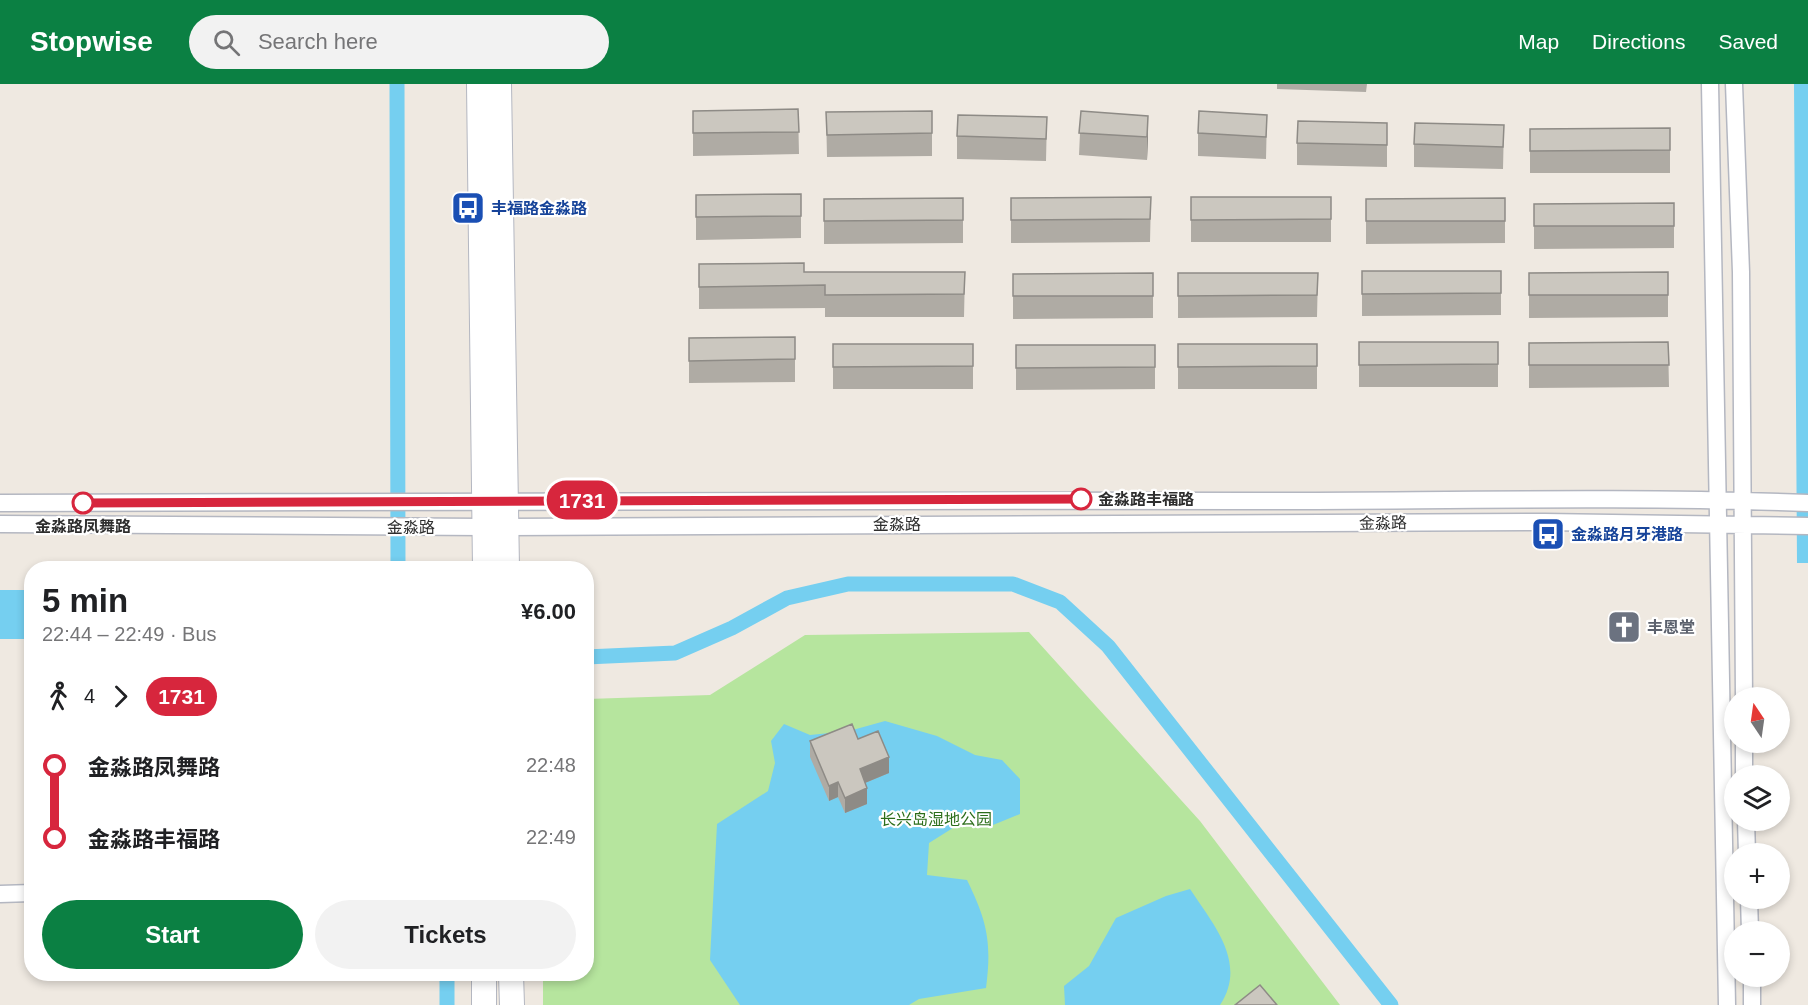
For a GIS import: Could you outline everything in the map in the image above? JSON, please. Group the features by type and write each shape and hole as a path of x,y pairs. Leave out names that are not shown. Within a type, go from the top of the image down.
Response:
{"street":[{"path":"479,84 495,500"},
{"path":"487,561 495,526 499,84"},
{"path":"1710,84 1727,1005"},
{"path":"1734,84 1741,272 1744,687"},
{"name":"金淼路","path":"0,503 495,500 1502,502 1718,499 1801,502"},
{"name":"金淼路","path":"0,524 421,527 1534,522 1801,526"},
{"path":"495,526 505,561"},
{"path":"0,894 24,893"},
{"path":"484,981 484,1005"},
{"path":"511,981 512,1005"},
{"path":"1752,987 1752,1005"}],"green space":[{"name":"长兴岛湿地公园","path":"1029,632 1200,821 1340,1005 543,1005 543,981 594,981 594,699 710,695 805,635"}],"water":[{"path":"1794,84 1808,84 1808,563 1797,563"},
{"path":"0,590 24,590 24,639 0,639"},
{"path":"885,721 937,736 975,755 1002,760 1020,779 1020,814 993,825 964,821 929,843 927,875 967,880 979,908 988,944 986,988 919,999 909,1005 740,1005 710,960 717,824 768,791 775,763 771,741 784,724 810,735 849,731"},
{"path":"1190,889 1217,930 1229,959 1228,989 1220,1005 1065,1005 1064,986 1089,966 1116,918 1166,896"}],"building":[{"path":"798,109 799,132 693,133 693,111"},
{"path":"932,111 932,133 827,135 826,112"},
{"path":"1081,111 1148,116 1147,137 1079,133"},
{"path":"1199,111 1267,115 1266,137 1198,133"},
{"path":"958,115 1047,117 1046,139 957,136"},
{"path":"1298,121 1387,123 1387,145 1297,143"},
{"path":"1415,123 1504,125 1503,147 1414,144"},
{"path":"1670,128 1670,150 1530,151 1530,129"},
{"path":"801,194 801,216 696,217 696,195"},
{"path":"1151,197 1150,219 1011,220 1011,198"},
{"path":"1191,197 1331,197 1331,219 1191,220"},
{"path":"963,198 963,220 824,221 824,199"},
{"path":"1505,198 1505,221 1366,221 1366,199"},
{"path":"1674,203 1674,226 1534,226 1534,204"},
{"path":"804,263 804,272 965,272 964,294 825,295 825,285 699,287 699,264"},
{"path":"1362,271 1501,271 1501,293 1362,294"},
{"path":"1668,272 1668,295 1529,295 1529,273"},
{"path":"1153,273 1153,296 1013,296 1013,274"},
{"path":"1178,273 1318,273 1317,295 1178,296"},
{"path":"795,337 795,359 689,361 689,338"},
{"path":"1359,342 1498,342 1498,364 1359,365"},
{"path":"1668,342 1669,365 1529,365 1529,343"},
{"path":"833,344 973,344 973,366 833,367"},
{"path":"1178,344 1317,344 1317,366 1178,367"},
{"path":"1016,345 1155,345 1155,367 1016,368"},
{"path":"852,724 858,739 878,731 889,757 860,769 867,788 845,798 838,782 829,786 810,741"},
{"path":"1260,985 1277,1005 1235,1005"}],"waterway":[{"path":"397,84 398,561"},
{"path":"594,657 675,653 732,628 787,598 848,584 1013,584 1060,602 1108,646 1391,1005"},
{"path":"447,981 447,1005"}],"bus line":[{"name":"1731","path":"83,503 1081,499"}],"place":[{"name":"丰福路金淼路","path":"468,208"},
{"name":"金淼路丰福路","path":"1081,499"},
{"name":"金淼路凤舞路","path":"83,503"},
{"name":"金淼路月牙港路","path":"1548,534"},
{"name":"丰恩堂","path":"1624,627"}]}
